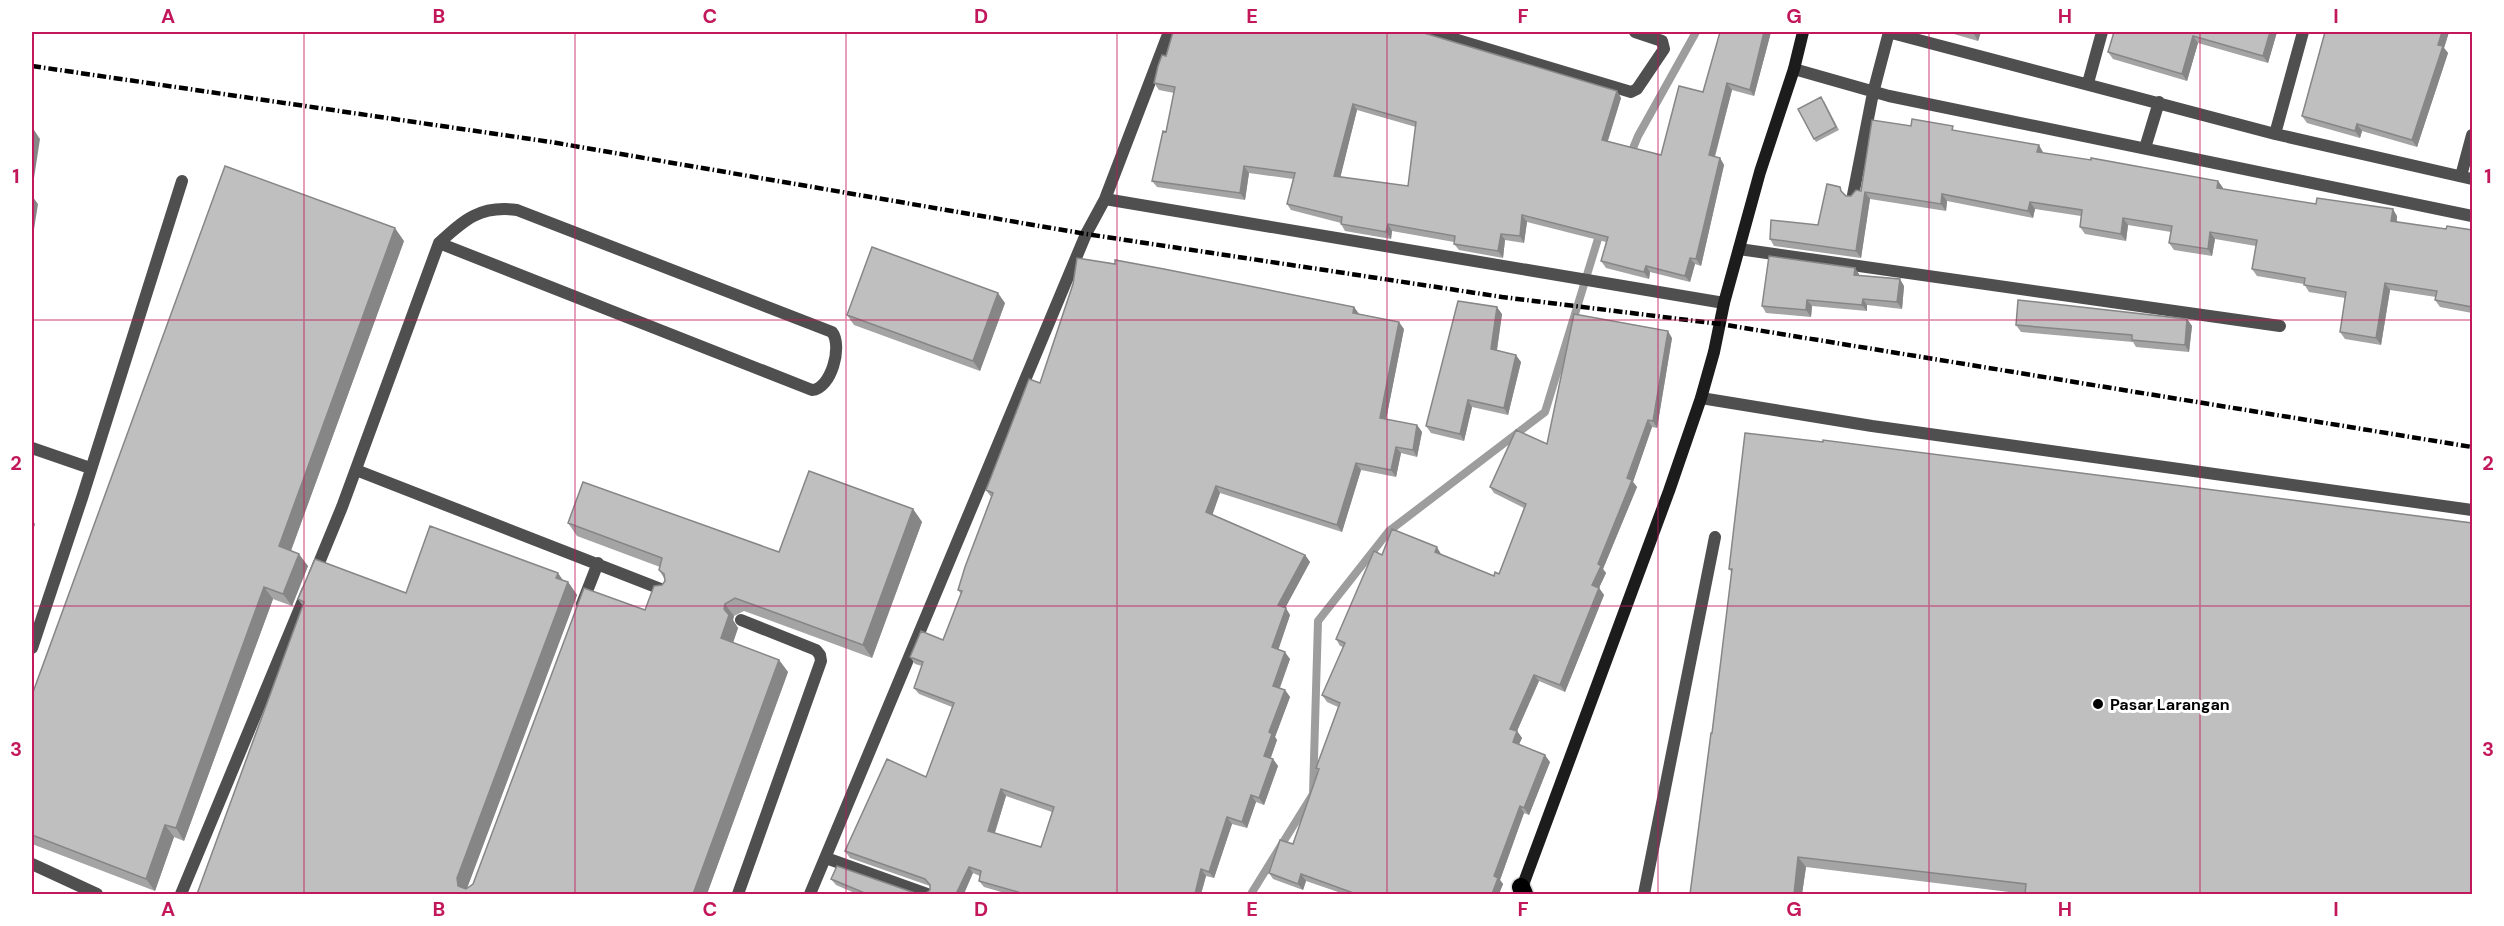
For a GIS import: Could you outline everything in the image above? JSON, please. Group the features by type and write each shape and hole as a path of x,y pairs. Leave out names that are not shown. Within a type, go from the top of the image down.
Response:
{"main road":[{"path":"1522,892 1701,398 1760,172 1794,69 1803,32"}],"street":[{"path":"810,894 1086,234 1105,199 1169,32"},
{"path":"1431,32 1631,92 1636,89 1664,49 1662,41 1635,32"},
{"path":"1853,195 1873,93 1889,32 2275,134 2467,178 2472,135"},
{"path":"2088,83 2102,32"},
{"path":"2275,134 2303,32"},
{"path":"1794,69 1873,93 2472,216"},
{"path":"2145,148 2159,102"},
{"path":"32,648 182,181"},
{"path":"1105,199 1724,303"},
{"path":"182,894 356,470 439,243 464,220 478,212 503,208 517,210 832,332 838,345 836,358 824,385 812,390 439,243"},
{"path":"1739,249 2280,326"},
{"path":"1701,398 1883,428 2472,510"},
{"path":"32,448 90,468"},
{"path":"356,470 666,591"},
{"path":"1644,894 1715,537"},
{"path":"577,618 598,563"},
{"path":"738,894 821,661 816,650 741,620"},
{"path":"826,858 927,894"},
{"path":"32,864 97,894"}],"building":[{"path":"1173,32 1422,32 1617,91 1602,140 1661,155 1679,86 1703,92 1720,32 1764,32 1750,90 1727,83 1709,155 1720,158 1696,259 1690,258 1685,276 1646,266 1644,272 1601,261 1608,237 1522,215 1520,236 1501,234 1498,251 1454,244 1455,236 1388,224 1386,232 1341,224 1342,217 1287,204 1295,173 1244,166 1240,193 1152,181 1163,131 1166,132 1175,87 1154,83 1162,55 1166,56","holes":["1353,104 1416,122 1408,186 1334,176"]},
{"path":"2114,32 2270,32 2263,56 2193,36 2182,74 2108,52"},
{"path":"2325,32 2442,32 2438,45 2443,46 2412,140 2357,124 2355,131 2302,116"},
{"path":"1821,97 1836,127 1814,139 1798,109"},
{"path":"1912,119 1953,126 1952,130 2039,145 2037,152 2091,160 2091,158 2218,181 2217,188 2316,204 2317,198 2393,209 2391,221 2446,229 2447,226 2472,230 2472,307 2435,300 2437,291 2385,283 2376,338 2340,332 2346,292 2304,285 2305,278 2252,269 2257,240 2210,232 2208,249 2169,243 2172,226 2123,218 2121,234 2080,227 2082,210 2030,202 2028,211 1942,194 1941,204 1865,192 1856,251 1770,239 1771,220 1818,225 1827,184 1840,187 1846,196 1851,196 1856,190 1861,191 1872,120 1911,126"},
{"path":"225,166 395,228 279,546 299,554 283,594 264,587 176,828 165,825 146,879 32,835 32,695"},
{"path":"872,247 998,293 973,361 847,315"},
{"path":"1769,256 1855,268 1854,275 1900,279 1897,302 1863,299 1862,305 1807,300 1806,310 1762,306"},
{"path":"1077,258 1115,264 1115,260 1354,307 1353,313 1399,322 1380,418 1417,425 1413,450 1396,447 1391,470 1356,463 1337,525 1216,486 1206,512 1305,555 1278,605 1286,608 1272,647 1285,652 1273,686 1285,690 1269,732 1272,734 1264,756 1273,759 1259,798 1251,795 1242,822 1227,817 1209,872 1201,869 1195,894 1017,894 1018,892 979,881 981,871 969,867 956,894 925,894 930,890 930,885 925,879 845,851 887,759 926,777 954,703 914,688 923,662 910,657 921,631 943,640 962,591 958,590 965,567 993,493 986,490 1029,379 1040,383 1073,284","holes":["1001,789 1054,807 1041,847 988,831"]},
{"path":"2018,300 2187,319 2185,345 2132,340 2132,335 2016,325"},
{"path":"1458,301 1497,307 1491,349 1516,355 1504,408 1468,400 1460,434 1426,426"},
{"path":"1574,314 1668,331 1653,421 1648,420 1627,478 1632,480 1598,564 1601,566 1592,585 1599,588 1560,685 1534,675 1510,729 1517,731 1513,742 1545,755 1524,808 1520,806 1494,876 1498,878 1492,894 1356,894 1301,874 1298,884 1269,873 1280,840 1293,844 1319,769 1316,768 1340,703 1322,695 1345,643 1336,639 1374,551 1382,555 1392,529 1437,547 1435,552 1494,576 1495,572 1499,574 1526,504 1490,487 1516,430 1547,444"},
{"name":"Pasar Larangan","path":"1745,433 1823,442 1823,440 2472,523 2472,894 2025,894 2026,884 1798,857 1794,894 1690,894 1732,569 1729,569"},
{"path":"809,471 913,509 863,645 735,598 725,604 724,609 729,615 721,638 779,660 693,894 197,894 304,602 298,599 315,559 406,593 430,526 558,573 556,578 568,582 457,878 458,886 466,889 473,884 584,588 645,610 654,586 662,585 665,581 664,574 659,570 662,558 568,523 583,482 779,552"},
{"path":"837,866 918,894 867,894 831,879"}],"waterway":[{"path":"1629,158 1638,136 1696,32"},
{"path":"1251,894 1313,794 1318,621 1389,531 1545,412 1601,229"}],"railway":[{"path":"32,66 551,142 1086,234 1502,297 1720,324 2472,447"}],"place":[{"name":"Pasar Larangan","path":"2098,704"}]}
